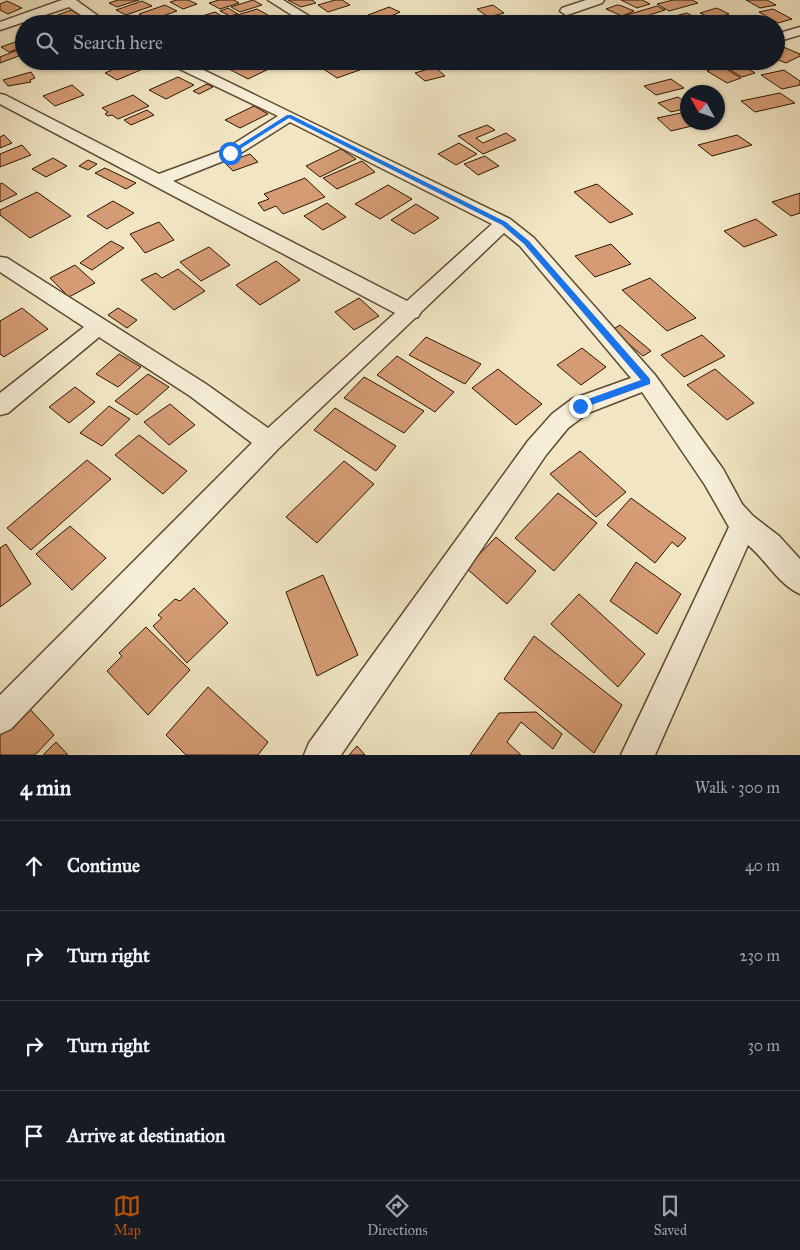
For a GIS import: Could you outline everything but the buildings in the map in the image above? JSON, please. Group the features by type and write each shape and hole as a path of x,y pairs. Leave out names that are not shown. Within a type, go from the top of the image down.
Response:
{"street":[{"path":"274,0 300,15"},
{"path":"566,11 598,0"},
{"path":"30,15 69,1 90,15"},
{"path":"0,26 15,21"},
{"path":"785,35 800,30"},
{"path":"193,70 504,223 527,242 647,381 714,477 722,494 744,525 769,544 800,580"},
{"path":"0,98 411,312"},
{"path":"159,180 230,153 289,116"},
{"path":"0,718 269,442 411,312 504,223"},
{"path":"0,263 198,390 269,442"},
{"path":"0,406 99,326"},
{"path":"321,755 531,456 560,420 580,406 647,381"},
{"path":"638,755 744,525"}],"route":[{"path":"230,153 289,116 504,223 527,242 647,381 580,406"}]}
